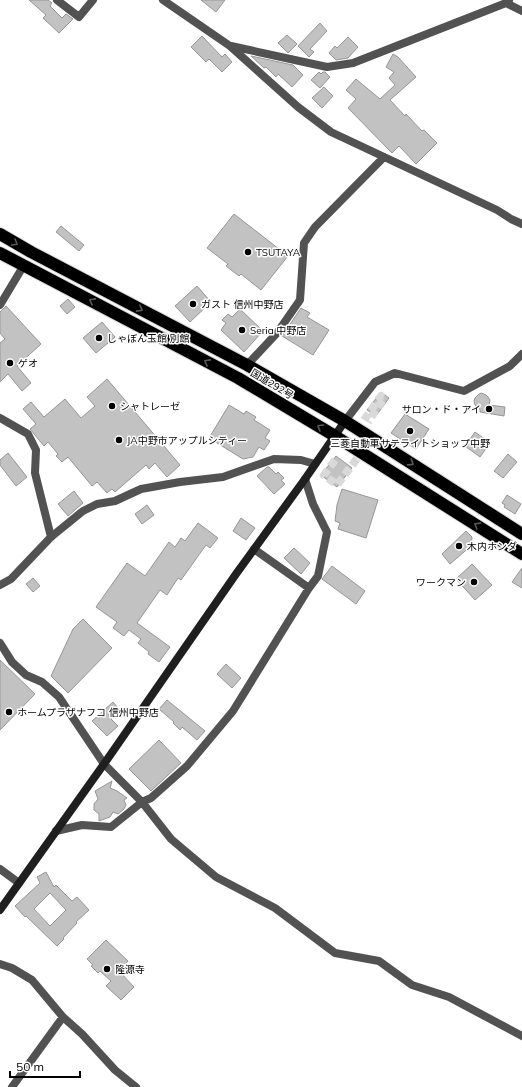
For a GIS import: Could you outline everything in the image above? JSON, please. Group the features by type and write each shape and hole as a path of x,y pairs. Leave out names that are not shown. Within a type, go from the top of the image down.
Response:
{"highway":[{"name":"国道292号","path":"0,234 31,252 247,365 345,421 522,534"},
{"name":"国道292号","path":"0,253 238,378 335,436 522,554"}],"street":[{"path":"57,0 79,16 94,0"},
{"path":"163,0 230,46 298,107 331,132 497,210 522,224"},
{"path":"230,46 327,67 353,63 507,1 522,11"},
{"path":"247,365 277,333 300,300 304,244 315,227 384,157"},
{"path":"0,305 24,265"},
{"path":"0,910 254,549 345,421 375,382 395,373 464,391 510,366 522,354"},
{"path":"0,418 28,434 36,450 35,473 51,537"},
{"path":"0,585 11,579 51,537 83,511 97,504 115,501 140,489 180,482 223,477 274,459 301,460 315,464"},
{"path":"56,831 82,825 111,827 142,802 151,798 187,766 233,711 309,588 318,576 327,532 313,504 305,479"},
{"path":"254,549 309,588"},
{"path":"0,643 12,662 26,675 42,682 59,697 104,764 142,802 171,839 216,877 276,908 336,953 379,961 412,985 449,997 522,1036"},
{"path":"0,869 19,883"},
{"path":"0,964 12,968 32,980 63,1017 82,1034 115,1070 136,1087"},
{"path":"12,1087 63,1017"}],"building":[{"path":"29,0 48,0 52,3 50,6 62,18 66,14 73,19 59,33 43,18 46,15"},
{"path":"201,0 225,0 216,12"},
{"path":"320,23 327,31 310,49 314,52 309,57 298,46"},
{"path":"287,35 297,44 288,53 278,43"},
{"path":"202,36 222,57 225,54 232,62 222,72 209,59 206,62 191,47"},
{"path":"348,37 358,47 348,58 336,60 329,53 335,46 337,48"},
{"path":"393,54 398,57 416,77 390,100 405,116 406,114 422,131 424,130 437,143 416,164 399,146 392,153 348,108 356,99 346,90 356,79 380,99 395,85 389,78 394,72 386,67"},
{"path":"251,56 293,65 303,75 292,87 278,74 276,77 266,67 264,68"},
{"path":"319,72 321,74 325,72 330,77 320,88 311,80"},
{"path":"324,87 333,96 322,108 312,98"},
{"name":"TSUTAYA","path":"234,214 288,256 261,290 241,274 239,276 226,266 228,264 207,248"},
{"path":"61,226 84,245 79,251 56,232"},
{"name":"ガスト 信州中野店","path":"197,286 211,302 190,322 175,306"},
{"path":"68,299 75,307 67,314 60,306"},
{"name":"ゲオ","path":"6,306 41,344 17,366 31,383 22,391 8,374 0,382 0,343 5,339 0,333 0,312"},
{"path":"301,308 310,313 307,317 329,330 313,355 282,336"},
{"name":"Seria 中野店","path":"240,309 263,331 244,352 221,330 226,323 222,320 228,314 232,317"},
{"name":"しゃぼん玉館 別館","path":"102,322 115,337 96,353 83,338"},
{"name":"JA中野市アップルシティー","path":"107,379 180,465 167,477 155,463 149,469 146,465 115,492 112,489 107,493 97,482 92,486 68,457 62,462 56,456 58,454 48,442 44,446 30,429 36,424 23,409 31,402 44,417 65,399 81,418 95,406 87,397"},
{"path":"381,392 389,398 376,416 367,410"},
{"path":"481,393 486,395 490,400 489,405 505,407 504,416 480,412 480,409 475,405 474,401 475,398"},
{"path":"229,405 244,414 246,411 256,417 254,420 270,430 265,438 270,441 264,450 259,447 253,457 243,459 209,438"},
{"name":"三菱自動車サテライトショップ中野","path":"405,414 429,429 416,449 391,433"},
{"path":"475,432 490,443 480,457 465,446"},
{"path":"8,453 27,477 16,486 0,465 0,460"},
{"path":"508,454 517,462 503,478 494,471"},
{"path":"336,456 352,468 337,487 321,475"},
{"path":"269,467 276,474 278,472 284,478 281,480 285,484 274,494 257,476"},
{"path":"342,489 378,500 366,538 338,529 340,523 335,521 337,505"},
{"path":"74,491 83,503 68,516 58,504"},
{"path":"507,495 521,504 515,514 504,507 505,505 502,503"},
{"path":"147,505 154,515 142,524 135,514"},
{"path":"241,518 255,528 246,540 233,531"},
{"path":"198,523 218,538 210,548 206,545 181,580 178,578 167,595 160,590 137,623 170,647 159,662 148,654 149,652 138,643 141,639 129,630 124,636 113,628 117,622 96,607 127,563 145,576 169,542 175,547 181,538 185,541"},
{"path":"466,531 472,537 471,546 450,564 442,554"},
{"path":"294,548 310,563 301,574 284,558"},
{"name":"ワークマン","path":"472,564 492,585 475,600 456,579"},
{"path":"332,566 365,591 356,604 322,579"},
{"path":"522,568 522,588 512,582"},
{"path":"33,578 40,586 33,592 26,584"},
{"path":"83,619 112,648 68,693 51,676 73,629"},
{"name":"ホームプラザナフコ 信州中野店","path":"0,660 35,694 0,730"},
{"path":"226,664 241,678 232,688 217,674"},
{"path":"167,700 205,731 197,740 182,727 180,730 173,723 174,722 159,709"},
{"path":"113,702 120,710 111,719 118,726 107,736 92,721"},
{"path":"159,740 181,763 151,791 129,769"},
{"path":"112,781 110,788 127,798 124,800 126,805 118,814 113,812 110,817 99,821 99,814 94,810 94,804 98,799 95,791"},
{"path":"46,872 54,887 56,885 72,901 77,897 89,910 76,922 77,923 57,946 15,906 40,883 37,877","holes":["50,893 66,910 50,926 34,909"]},
{"name":"隆源寺","path":"106,940 128,961 119,971 134,987 121,1000 106,986 111,981 100,971 98,973 87,959"}],"tunnel":[{"path":"364,420 381,396 384,398 368,422"},
{"path":"335,460 324,475 337,485 359,456"}],"place":[{"name":"TSUTAYA","path":"248,252"},
{"name":"ガスト 信州中野店","path":"193,304"},
{"name":"Seria 中野店","path":"242,330"},
{"name":"しゃぼん玉館 別館","path":"99,338"},
{"name":"ゲオ","path":"10,363"},
{"name":"シャトレーゼ","path":"112,406"},
{"name":"サロン・ド・アイ","path":"489,409"},
{"name":"三菱自動車サテライトショップ中野","path":"410,431"},
{"name":"JA中野市アップルシティー","path":"119,440"},
{"name":"木内ホンダ","path":"459,546"},
{"name":"ワークマン","path":"474,582"},
{"name":"ホームプラザナフコ 信州中野店","path":"9,712"},
{"name":"隆源寺","path":"107,969"}]}
